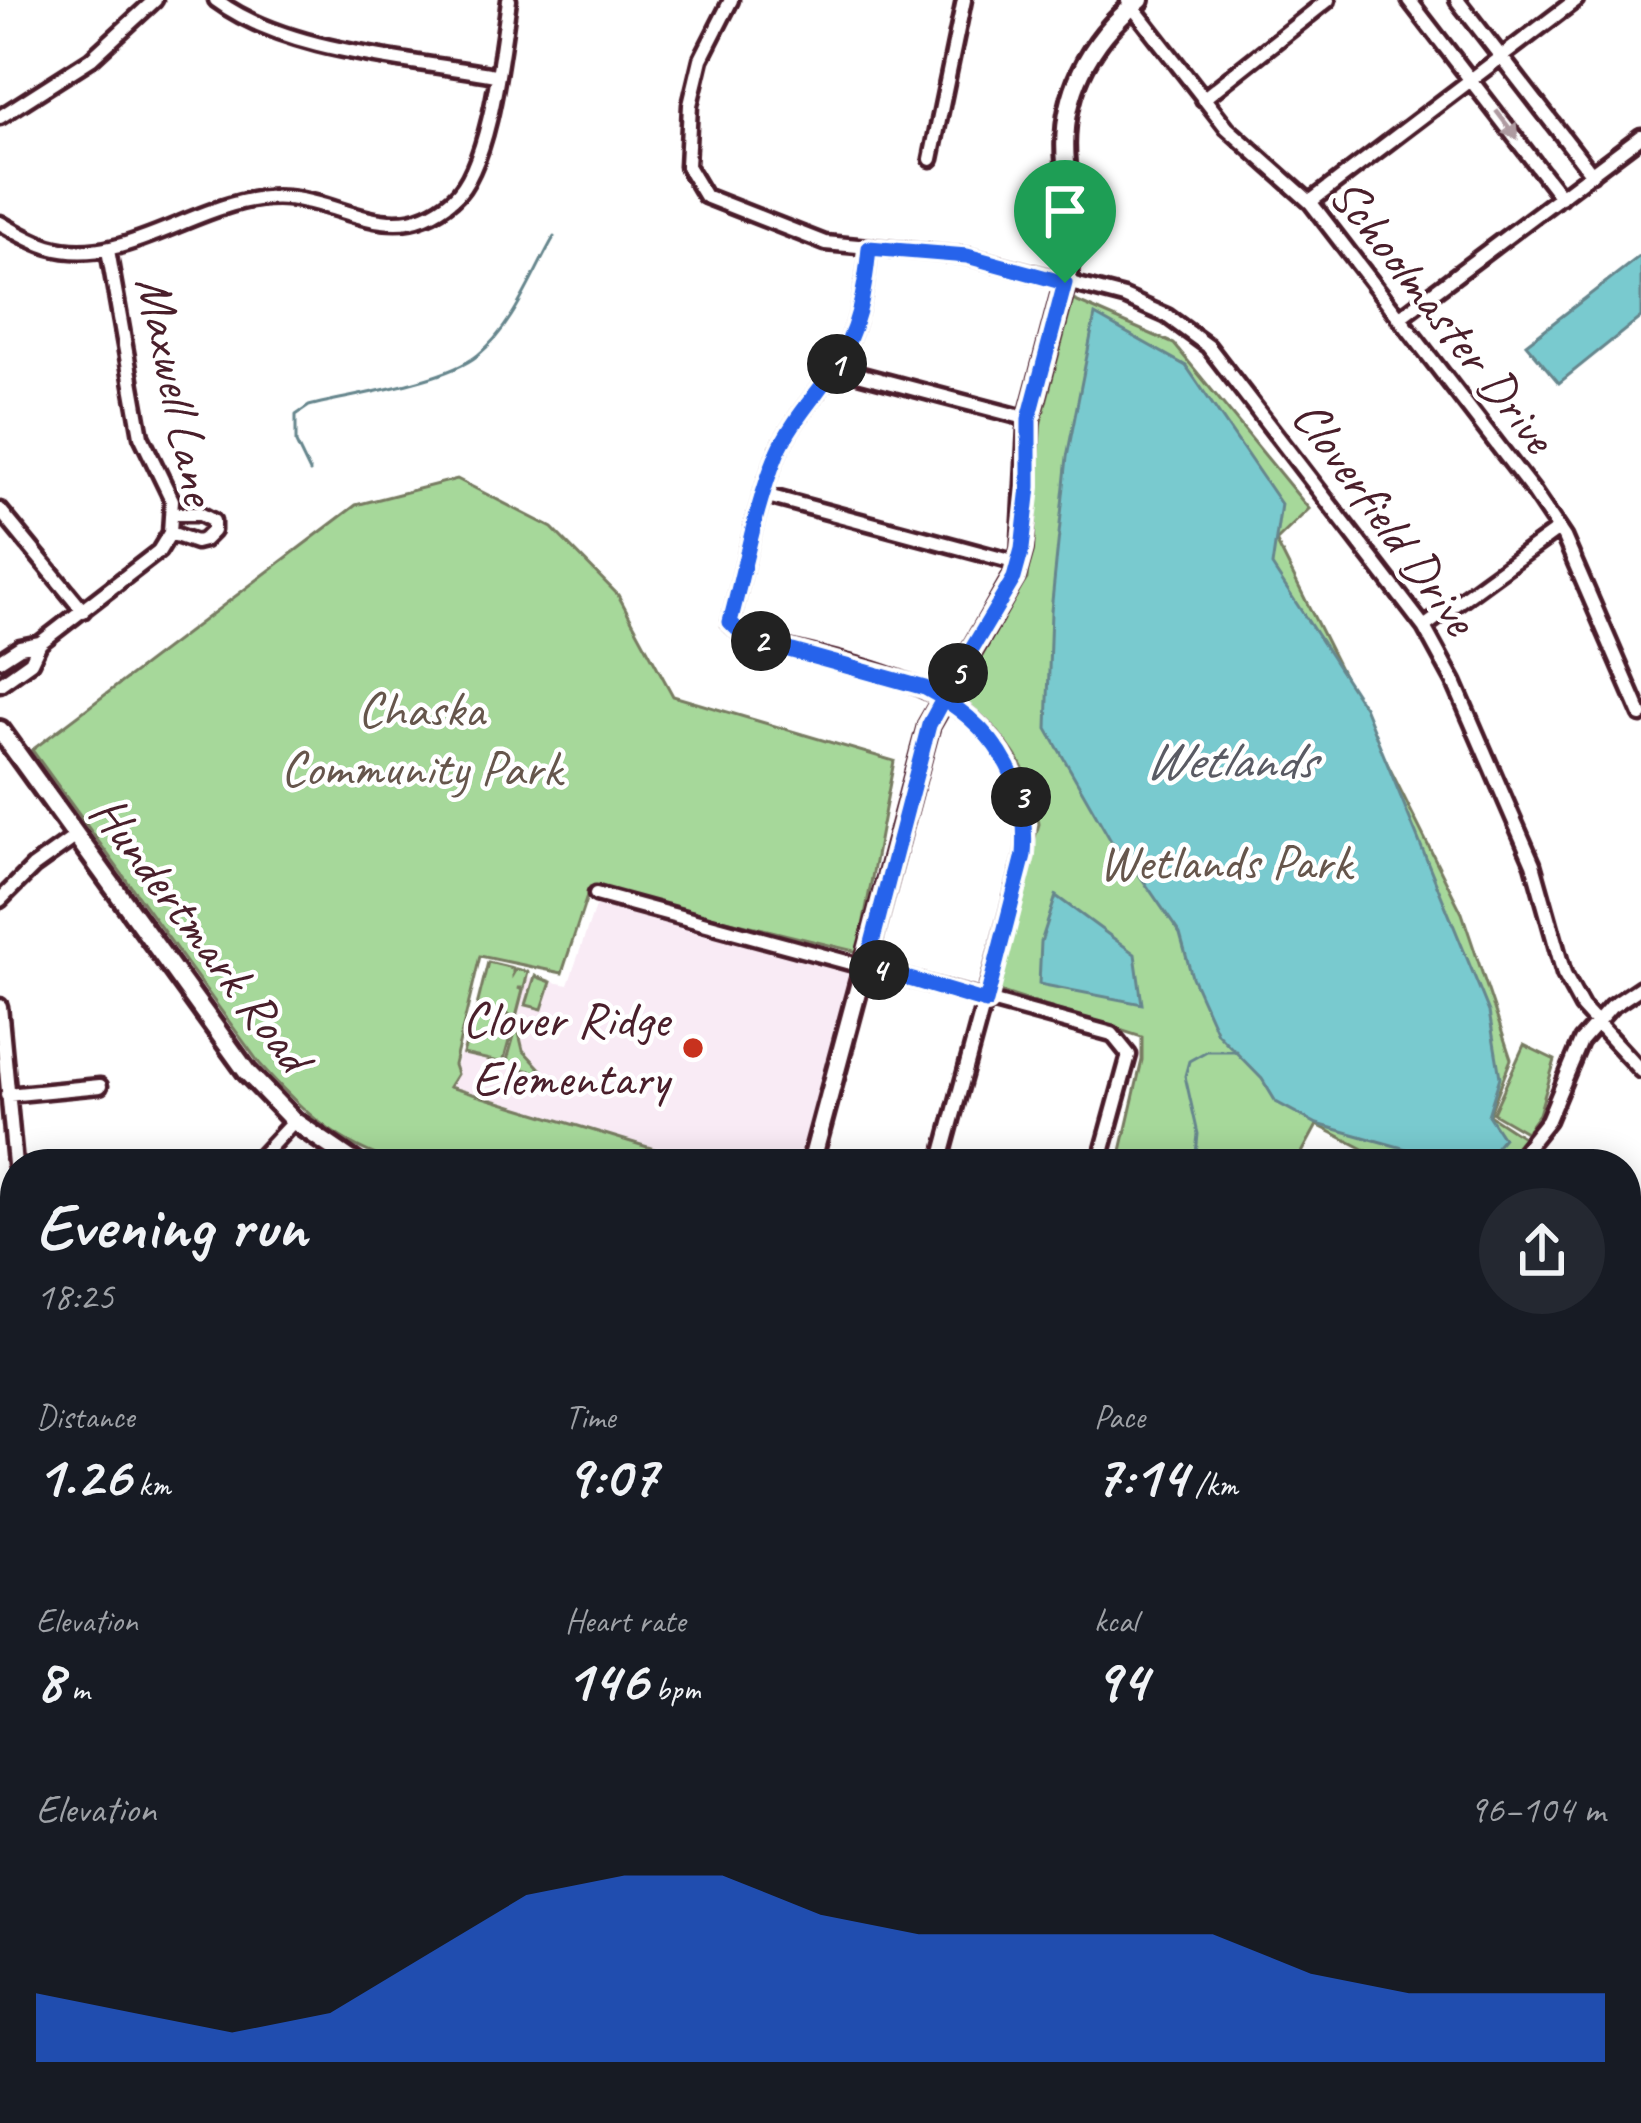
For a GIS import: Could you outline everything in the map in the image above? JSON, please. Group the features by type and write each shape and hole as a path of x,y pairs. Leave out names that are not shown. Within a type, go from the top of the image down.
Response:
{"street":[{"path":"0,117 91,59 155,0"},
{"path":"216,0 254,24 296,39 495,75"},
{"path":"0,224 49,247 79,252 108,250 263,197 293,198 387,224 426,214 452,201 478,166 509,0"},
{"name":"Cloverfield Drive","path":"731,0 696,77 686,154 690,178 715,202 811,239 967,256 1146,306 1208,346 1424,627 1454,682 1533,864 1564,974 1594,1022 1641,1071"},
{"path":"931,159 964,0"},
{"path":"1203,98 1328,0"},
{"path":"1409,0 1561,197"},
{"path":"1456,0 1592,174"},
{"path":"1310,202 1576,0"},
{"path":"815,1149 929,725 1014,578 1029,487 1029,419 1074,232 1065,143 1071,95 1094,44 1133,2"},
{"name":"Schoolmaster Drive","path":"1133,2 1227,128 1310,202 1533,491 1558,530 1641,715"},
{"path":"1399,318 1641,136"},
{"path":"869,248 861,312 835,368 787,434 724,624 746,638 900,678 944,698 968,715 1010,766 1023,806 1024,855 944,1149"},
{"name":"Maxwell Lane","path":"0,684 32,662 40,643 159,551 170,533 173,514 167,486 141,436 108,250"},
{"path":"835,368 1029,419"},
{"path":"764,495 1018,563"},
{"path":"0,510 83,611"},
{"path":"170,533 196,542 213,531 213,521 200,514 173,514"},
{"path":"1424,627 1558,530"},
{"path":"0,660 20,646 40,643"},
{"name":"Hundertmark Road","path":"0,730 247,1072 294,1121 335,1149"},
{"path":"0,900 33,867 75,836"},
{"path":"596,894 1112,1034 1129,1055 1103,1149"},
{"path":"1525,1149 1548,1120 1572,1054 1594,1022 1641,987"},
{"path":"0,1006 13,1149"},
{"path":"7,1095 100,1086"},
{"path":"268,1149 294,1121"}],"shaded area":[{"path":"597,901 852,972 805,1149 654,1149 449,1087 488,969 568,985"}],"green space":[{"name":"Wetlands","path":"1073,300 1174,344 1309,509 1276,541 1462,913 1511,1059 1489,1115 1532,1143 1525,1149 1364,1149 1317,1125 1304,1149 1121,1149 1142,1060 1142,1037 989,988 1039,824 1028,779 1009,746 948,689 1027,579 1038,433"},
{"name":"Chaska Community Park","path":"457,479 552,528 618,595 673,696 894,761 858,952 590,887 562,973 480,956 454,1065 457,1074 449,1087 654,1149 362,1149 340,1137 306,1111 259,1063 32,750 356,505"},
{"path":"488,962 513,968 513,974 516,969 528,972 524,988 518,988 523,990 516,1017 477,1006"},
{"path":"535,976 551,982 542,1009 526,1005"},
{"path":"476,1009 515,1019 503,1063 463,1054"},
{"path":"517,1025 523,1050 547,1076 506,1064"},
{"path":"1524,1045 1555,1060 1539,1114 1526,1132 1493,1113"}],"water":[{"path":"1641,255 1641,317 1559,383 1526,344"},
{"name":"Wetlands","path":"1095,315 1186,366 1281,504 1272,566 1364,707 1489,1012 1500,1077 1488,1115 1503,1138 1494,1149 1406,1149 1317,1124 1276,1102 1262,1079 1217,1033 1192,977 1180,934 1111,841 1047,729 1051,611 1067,457"},
{"path":"1056,896 1135,954 1142,1004 1039,984 1041,942"}],"waterway":[{"path":"310,472 296,443 296,415 309,406 444,373 478,355 512,315 554,237"},
{"path":"1196,1149 1198,1134 1185,1076 1189,1061 1207,1051 1237,1051"}],"place":[{"name":"Clover Ridge Elementary","path":"693,1048"}],"route":[{"path":"1065,283 967,256 869,248 861,312 835,368 787,434 770,472 730,622 746,638 925,688 944,698 957,706 998,746 1018,786 1026,831 986,1002 866,966 929,725 944,698 949,689 954,679 1014,578 1029,487 1029,419 1065,283"}],"park label":[{"name":"Wetlands Park","path":"1225,862"}]}
